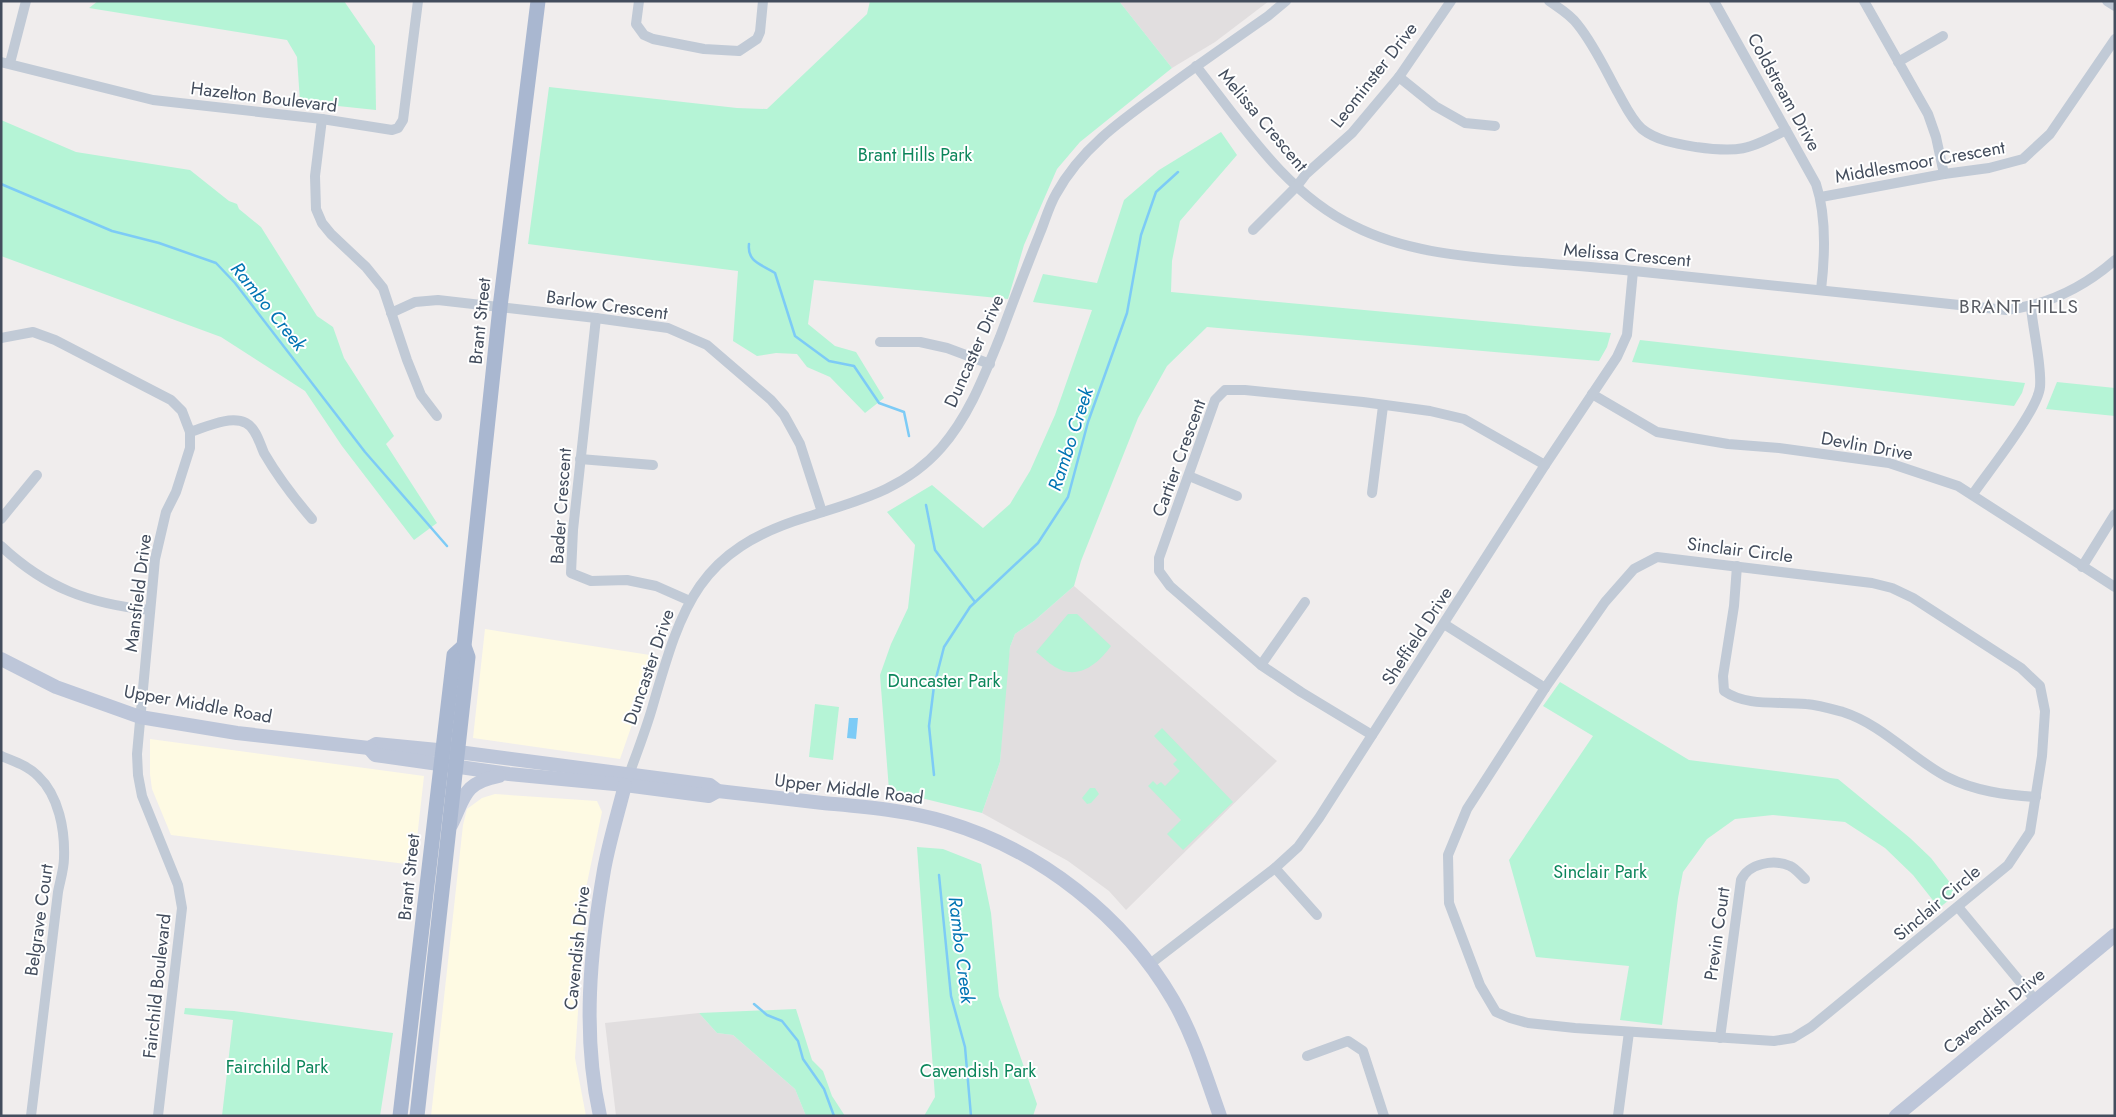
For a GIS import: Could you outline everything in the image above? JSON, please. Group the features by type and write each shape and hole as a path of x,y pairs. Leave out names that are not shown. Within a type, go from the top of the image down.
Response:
{"main road":[{"name":"Brant Street","path":"417,1116 448,831 454,656 464,646 500,307 538,1"},
{"name":"Upper Middle Road","path":"1,658 56,687 140,717 237,733 369,748 376,744 450,759 509,774 627,780"},
{"name":"Brant Street","path":"400,1116 450,759"},
{"name":"Upper Middle Road","path":"450,759 627,780 709,796 718,792 884,809 948,823 987,838 1019,853 1058,876 1124,932 1150,964 1174,1001 1191,1039 1220,1116"},
{"path":"448,831 467,791 486,778 509,774"},
{"name":"Cavendish Drive","path":"600,1116 592,1067 588,1012 604,869 627,780"},
{"name":"Cavendish Drive","path":"1896,1116 2115,935"}],"street":[{"path":"6,63 26,1"},
{"name":"Hazelton Boulevard","path":"6,63 153,100 322,119 392,130 398,128 403,120 418,1"},
{"path":"639,1 636,24 644,36 704,49 739,51 757,38 760,32 763,1"},
{"name":"Duncaster Drive","path":"627,780 681,618 697,589 713,569 748,541 773,528 860,502 886,490 918,469 940,450 958,427 977,393 1055,195 1085,152 1102,135 1268,16 1286,1"},
{"name":"Leominster Drive","path":"1253,230 1297,186 1306,174 1352,133 1399,77 1451,1"},
{"path":"1549,1 1578,24 1632,117 1642,128 1658,138 1727,151 1759,144 1786,130"},
{"name":"Coldstream Drive","path":"1714,1 1816,184 1821,197 1824,241 1822,290"},
{"path":"1864,1 1928,114 1936,138 1944,174"},
{"path":"2107,1 2115,6"},
{"path":"1898,62 1943,36"},
{"name":"Middlesmoor Crescent","path":"1821,197 2007,164 2023,159 2050,134 2115,39"},
{"name":"Melissa Crescent","path":"1196,66 1267,156 1312,201 1354,226 1387,239 1455,256 1634,271 2006,310 2031,307 2069,292 2096,277 2115,260"},
{"path":"1399,77 1435,106 1465,123 1495,126"},
{"path":"322,119 315,176 316,209 322,224 366,267 383,288 421,395 437,416"},
{"name":"Sheffield Drive","path":"1150,964 1274,868 1298,847 1617,357 1627,335 1634,271"},
{"name":"Barlow Crescent","path":"391,313 415,302 427,300 500,307 668,328 707,345 771,400 784,415 800,444 822,512"},
{"path":"1973,494 2034,407 2040,390 2040,375 2031,307"},
{"name":"Bader Crescent","path":"596,318 570,557 571,573 591,581 627,580 656,586 690,602"},
{"path":"1,338 33,332 55,340 171,400 182,412 190,432 219,422 238,421 248,424 255,432 274,470 312,519"},
{"path":"880,342 920,342 947,348 990,364"},
{"name":"Cartier Crescent","path":"1372,735 1301,692 1261,665 1170,586 1159,570 1159,558 1216,400 1224,390 1246,390 1430,411 1464,419 1545,465"},
{"name":"Devlin Drive","path":"1592,394 1657,432 1728,444 1778,448 1889,463 1935,477 1973,494 2002,516 2115,587"},
{"path":"1372,493 1383,406"},
{"name":"Mansfield Drive","path":"140,717 150,610 159,542 166,512 176,492 190,448 190,432"},
{"path":"580,459 653,465"},
{"path":"1,519 38,475"},
{"path":"1189,476 1237,496"},
{"path":"2082,567 2115,514"},
{"path":"1,546 48,581 76,596 129,608 150,610"},
{"name":"Sinclair Circle","path":"1657,557 1872,583 1892,588 1913,598 2021,668 2040,686 2045,711 2042,756 2030,832 2008,865 1811,1027 1793,1038 1774,1041 1629,1032 1528,1023 1510,1018 1496,1012 1480,985 1449,903 1448,855 1467,809 1545,688 1605,602 1634,569 1657,557"},
{"path":"1737,566 1734,606 1723,676 1724,691 1734,698 1760,702 1808,704 1844,712 1868,723 1947,777 1977,789 2008,795 2036,797"},
{"path":"1261,665 1305,602"},
{"path":"1444,624 1545,688"},
{"name":"Fairchild Boulevard","path":"140,717 137,754 142,796 178,885 182,908 158,1116"},
{"name":"Belgrave Court","path":"1,756 20,763 38,776 50,791 61,816 64,838 64,859 58,892 31,1116"},
{"name":"Previn Court","path":"1720,1038 1741,880 1744,874 1752,867 1765,863 1790,866 1805,878"},
{"path":"1274,868 1316,915"},
{"path":"1958,907 2036,1001"},
{"path":"1618,1116 1629,1032"},
{"path":"1307,1056 1348,1041 1356,1044 1363,1051 1384,1116"}],"shaded area":[{"path":"1119,1 1269,1 1215,42 1172,68"},
{"path":"1074,586 1277,761 1126,910 1109,891 1068,861 982,813 1000,762 1005,682 1010,647 1015,634 1034,621"},
{"path":"485,629 656,656 620,759 473,738"},
{"path":"150,739 424,776 414,865 171,835 152,789"},
{"path":"495,794 597,801 602,812 586,888 575,1058 586,1116 431,1116 463,825 467,809 482,798"},
{"path":"699,1013 717,1033 733,1035 795,1089 806,1116 616,1116 605,1023"}],"green space":[{"path":"98,1 344,1 375,46 376,110 300,102 297,57 287,40 89,8"},
{"name":"Brant Hills Park","path":"870,1 1119,1 1172,68 1080,142 1057,169 1024,245 1008,299 814,280 808,324 835,346 856,352 884,398 865,413 830,377 807,367 797,354 776,353 757,356 733,341 738,271 528,244 549,87 737,108 767,109 867,14"},
{"path":"1,120 76,152 190,170 229,201 237,204 239,209 261,227 317,316 333,327 344,358 394,436 386,444 437,523 414,540 342,446 305,391 221,337 1,256"},
{"name":"Duncaster Park","path":"1221,132 1237,155 1180,221 1172,261 1171,292 1611,333 1607,347 1599,361 1207,327 1167,366 1138,418 1081,561 1074,586 1034,621 1015,634 1010,647 1000,762 982,813 889,790 880,675 891,644 908,608 915,545 887,512 932,485 983,528 1010,504 1030,471 1055,415 1092,310 1033,302 1043,274 1097,283 1124,200 1159,170"},
{"path":"1640,340 2025,383 2022,393 2014,406 1632,362"},
{"path":"2057,382 2115,388 2115,416 2046,409"},
{"path":"1068,614 1077,614 1111,646 1100,659 1087,669 1072,672 1063,671 1036,652"},
{"name":"Sinclair Park","path":"1560,682 1689,760 1838,779 1910,838 1931,858 1958,893 1939,908 1913,875 1885,848 1845,822 1773,815 1735,819 1707,839 1683,872 1662,1025 1620,1020 1629,966 1536,957 1509,860 1593,736 1543,706"},
{"path":"815,704 839,707 833,760 809,757"},
{"path":"1162,728 1233,802 1183,850 1167,834 1181,820 1148,786 1153,781 1157,785 1161,782 1165,786 1180,771 1173,764 1177,760 1154,736"},
{"path":"1090,788 1095,788 1099,794 1091,803 1087,804 1082,798"},
{"name":"Cavendish Park","path":"917,847 943,849 981,864 991,913 999,996 1037,1104 1033,1116 924,1116 935,1097"},
{"name":"Fairchild Park","path":"185,1008 234,1011 393,1033 380,1116 222,1116 233,1020 184,1014"},
{"path":"796,1009 812,1060 823,1071 832,1096 845,1116 806,1116 795,1089 733,1035 717,1033 699,1013"}],"water":[{"path":"849,718 858,718 856,739 847,738"}],"waterway":[{"name":"Rambo Creek","path":"934,775 929,726 934,686 944,647 970,607 1038,543 1068,497 1088,422 1127,313 1141,235 1156,192 1178,172"},
{"name":"Rambo Creek","path":"1,184 112,231 159,243 216,263 235,283 365,452 447,546"},
{"path":"749,244 750,255 753,259 775,273 795,336 829,361 854,366 879,403 904,412 909,436"},
{"path":"926,505 935,550 975,602"},
{"name":"Rambo Creek","path":"939,875 951,996 965,1047 971,1116"},
{"path":"754,1004 767,1015 782,1021 798,1041 803,1059 824,1089 834,1116"}],"district":[{"name":"BRANT HILLS","path":"2019,306"}]}
